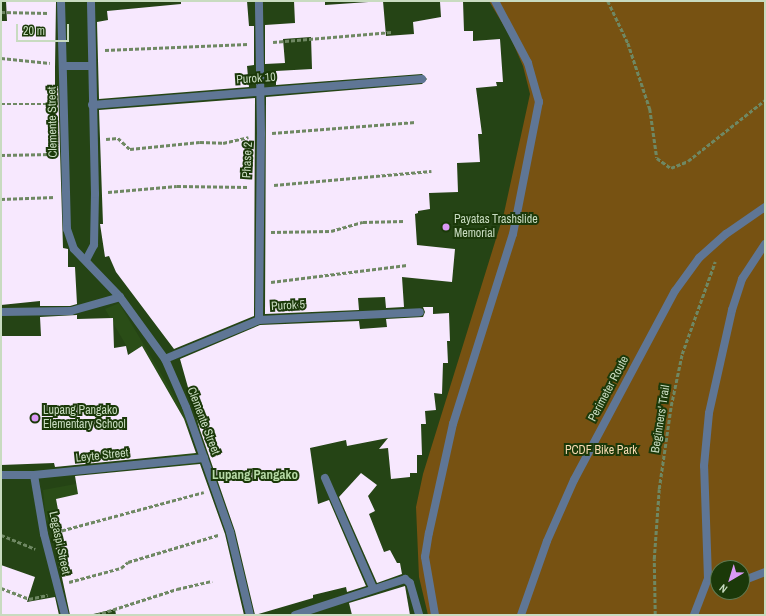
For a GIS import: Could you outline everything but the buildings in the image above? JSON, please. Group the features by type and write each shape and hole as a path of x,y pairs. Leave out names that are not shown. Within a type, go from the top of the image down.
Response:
{"street":[{"name":"Clemente Street","path":"61,1 66,104 67,229 74,249 120,297 165,359 204,458 230,532 250,615"},
{"path":"86,260 94,245 91,1"},
{"name":"Phase 2","path":"259,1 259,90 261,134 259,320"},
{"path":"435,615 425,557 428,533 453,424 513,234 539,102 528,63 495,1"},
{"path":"64,66 92,66"},
{"name":"Purok 10","path":"92,105 259,90 422,79"},
{"name":"Perimeter Route","path":"521,615 548,541 574,480 675,291 699,258 726,234 765,207"},
{"path":"694,615 708,578 704,466 709,413 732,310 742,279 765,244"},
{"path":"1,312 71,311 120,297"},
{"name":"Purok 5","path":"165,359 259,320 420,312"},
{"name":"Leyte Street","path":"1,475 34,476 204,458"},
{"name":"Legaspi Street","path":"34,476 44,534 65,615"},
{"path":"325,478 373,588"},
{"path":"750,578 765,572"},
{"path":"295,615 405,578 410,583 419,615"}],"path":[{"path":"608,1 628,43 650,109 657,158 671,168 688,161 765,100"},
{"path":"1,12 62,13"},
{"path":"92,51 259,43 392,32"},
{"path":"1,58 31,60 64,66"},
{"path":"1,104 66,104"},
{"path":"1,155 66,154"},
{"path":"1,199 67,197"},
{"path":"259,233 331,231 363,222 404,221"},
{"name":"Beginners' Trail","path":"655,615 654,559 659,489 671,406 682,354 717,256"},
{"path":"259,283 407,265"},
{"path":"44,534 87,525 214,489"},
{"path":"1,588 29,599 48,595 56,584 121,568 128,562 230,532"},
{"path":"1,535 49,555"},
{"path":"96,615 177,589 212,581"}],"shaded area":[{"path":"119,303 185,414 195,456 171,457 167,416 105,309"},
{"path":"195,462 201,478 46,521 43,490"}],"green space":[{"name":"PCDF Bike Park","path":"489,1 765,1 765,615 428,615 419,577 416,507 423,474 504,213 530,94 523,66 510,36"}],"place":[{"name":"Payatas Trashslide Memorial","path":"446,227"},
{"name":"Lupang Pangako Elementary School","path":"35,418"}],"district":[{"name":"Lupang Pangako","path":"255,475"}]}
